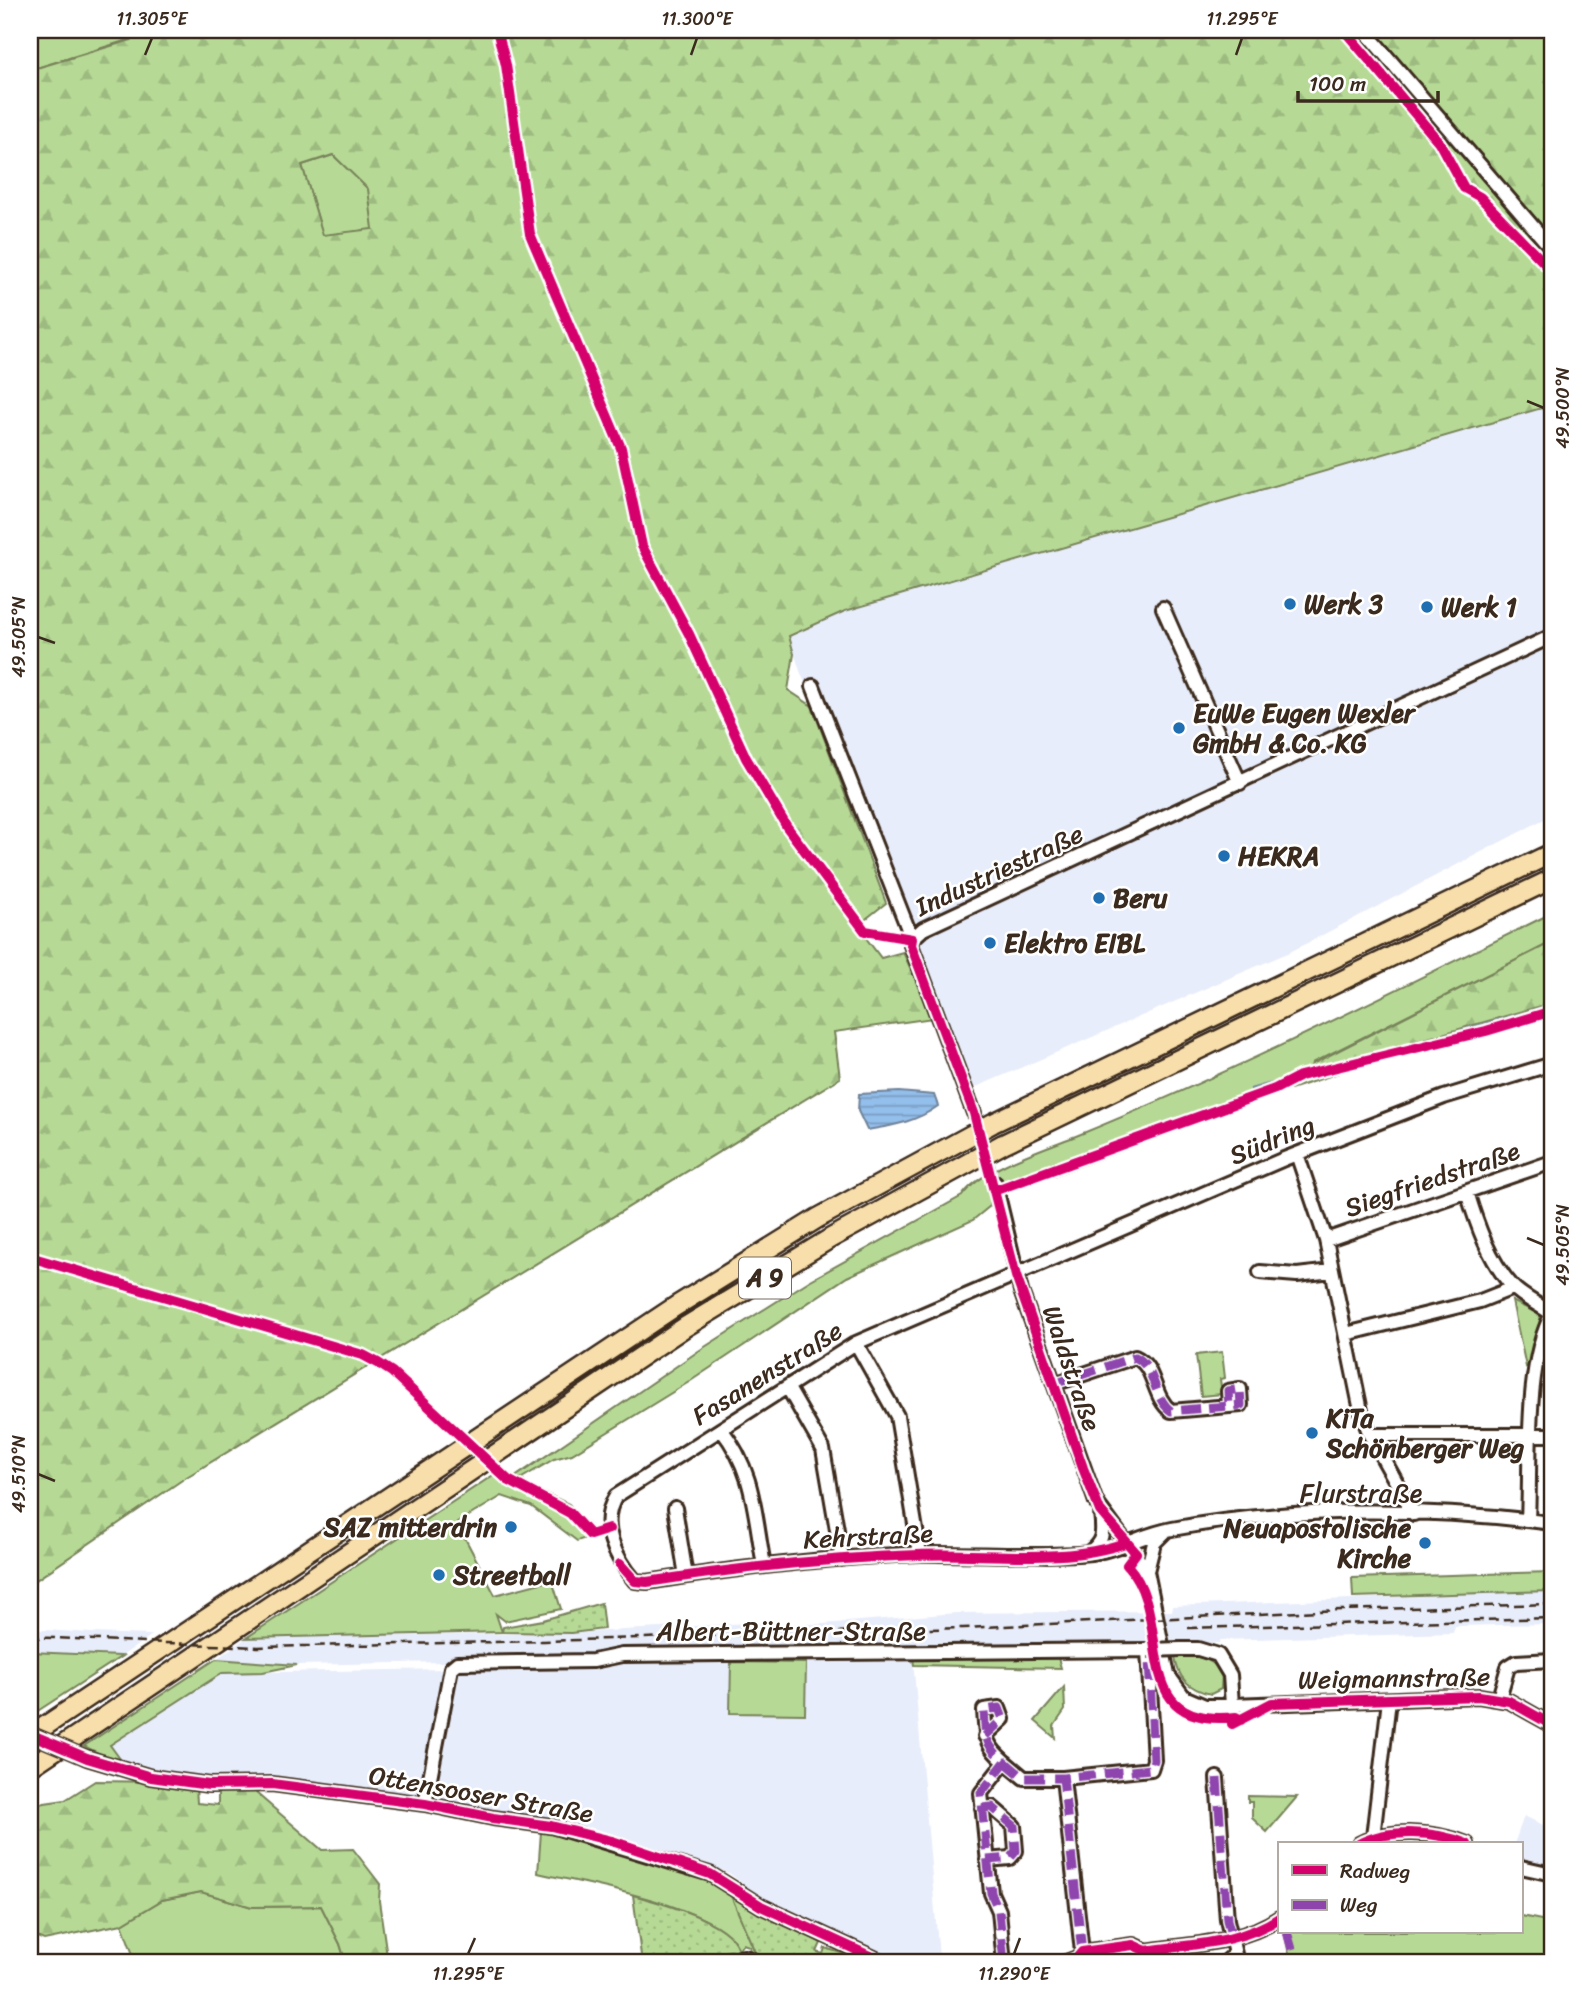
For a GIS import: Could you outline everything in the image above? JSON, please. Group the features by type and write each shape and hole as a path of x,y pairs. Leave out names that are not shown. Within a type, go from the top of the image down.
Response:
{"highway":[{"name":"A 9","path":"30,1735 676,1306 818,1218 993,1123 1552,853"},
{"name":"A 9","path":"30,1767 685,1327 831,1238 1003,1144 1552,879"}],"street":[{"path":"1364,30 1552,249"},
{"path":"1163,608 1240,783"},
{"name":"Industriestraße","path":"813,685 912,939 923,929 1552,636"},
{"path":"912,939 911,945 974,1113"},
{"name":"Südring","path":"1016,1276 1297,1154 1444,1097 1552,1064"},
{"path":"1297,1154 1326,1240 1362,1411 1370,1436 1414,1514"},
{"name":"Siegfriedstraße","path":"1326,1240 1552,1162"},
{"name":"Waldstraße","path":"995,1184 1016,1276 1100,1511 1136,1553"},
{"path":"1467,1192 1482,1236 1513,1288 1552,1314 1537,1362 1528,1520"},
{"path":"1261,1272 1297,1275 1332,1271"},
{"name":"Fasanenstraße","path":"620,1564 607,1518 616,1496 856,1343 1016,1276"},
{"path":"1346,1334 1480,1301 1513,1288"},
{"path":"856,1343 897,1416 920,1554"},
{"path":"1055,1384 1135,1357 1147,1366 1160,1403 1171,1411 1229,1406"},
{"path":"788,1388 823,1449 842,1559"},
{"path":"721,1429 740,1452 750,1483 764,1565"},
{"path":"1370,1436 1552,1435"},
{"path":"675,1508 686,1576"},
{"path":"1087,1553 1099,1545 1103,1537 1100,1511"},
{"name":"Flurstraße","path":"1125,1543 1171,1529 1269,1517 1369,1511 1552,1523"},
{"path":"1147,1571 1154,1543 1171,1529"},
{"name":"Kehrstraße","path":"620,1564 635,1581 764,1565 920,1554 1087,1553 1125,1543"},
{"name":"Weigmannstraße","path":"1136,1553 1147,1571 1168,1675 1184,1697 1205,1706 1499,1698 1552,1725"},
{"name":"Albert-Büttner-Straße","path":"425,1804 451,1668 457,1662 593,1661 622,1655 1198,1649 1218,1655 1230,1675 1232,1705"},
{"path":"985,1736 988,1748 1024,1778 1063,1778 1151,1769 1154,1760 1149,1650"},
{"path":"1499,1698 1508,1667 1516,1662 1552,1660"},
{"path":"1373,1837 1389,1700"},
{"name":"Ottensooser Straße","path":"30,1735 87,1758 151,1777 209,1785 272,1784 425,1804 551,1826 676,1861 710,1874 761,1906 885,1963"},
{"path":"1004,1963 999,1911 991,1893 981,1793 1005,1762"},
{"path":"1063,1778 1082,1952"},
{"path":"1217,1778 1227,1920 1235,1954 1225,1963"},
{"path":"982,1808 992,1807 1014,1826 1016,1851 1010,1858 988,1860"},
{"path":"1363,1842 1373,1837 1423,1835 1462,1842"},
{"path":"1522,1867 1552,1874"},
{"path":"1064,1963 1077,1958 1082,1952 1133,1945 1146,1951 1232,1938 1260,1932 1278,1919"},
{"path":"725,1960 745,1957 760,1963"}],"shaded area":[{"path":"1552,405 1552,815 1290,952 974,1088 909,959 836,755 800,671 789,636 845,611"},
{"path":"1552,1591 1552,1624 1455,1626 1453,1633 1220,1640 1219,1643 678,1649 601,1655 449,1658 445,1662 297,1665 216,1659 246,1638 571,1633 747,1623 822,1624 956,1613 1172,1611 1173,1606"},
{"path":"30,1629 152,1635 122,1656 84,1656 30,1652"},
{"path":"766,1655 913,1659 939,1957 895,1958 849,1941 763,1899 729,1873 593,1828 427,1798 454,1667 594,1669 616,1660"},
{"path":"447,1669 424,1788 412,1798 270,1777 217,1781 154,1773 118,1765 110,1745 222,1673"},
{"path":"1524,1816 1552,1829 1552,1868 1522,1858 1522,1842 1515,1842"}],"green space":[{"path":"30,30 117,30 131,39 30,70"},
{"path":"117,30 1552,30 1552,405 845,611 789,636 794,654 788,690 812,706 886,903 857,926 881,958 903,952 933,1018 834,1032 840,1078 185,1478 30,1584 30,70 131,40","holes":["333,155 368,189 373,229 323,235 302,165"]},
{"path":"333,155 369,189 374,229 323,236 302,165"},
{"path":"1552,913 1552,942 1312,1063 1310,1071 1105,1149 990,1186 990,1206 973,1220 847,1277 689,1382 572,1454 554,1459 522,1478 526,1484 569,1504 593,1529 602,1524 603,1526 593,1533 571,1511 511,1480 700,1350 809,1281 962,1196 971,1186 997,1169 1137,1111 1257,1057"},
{"path":"1552,942 1552,1003 1310,1071 1312,1064"},
{"path":"1552,1013 1552,1016 1354,1068 1251,1102 1292,1081"},
{"path":"1247,1101 1250,1104 1056,1175 1056,1171"},
{"path":"1512,1301 1541,1315 1530,1365 1526,1367"},
{"path":"1222,1352 1225,1378 1220,1379 1222,1394 1201,1396 1196,1355"},
{"path":"495,1474 521,1492 570,1515 589,1537 577,1541 531,1506 502,1496 457,1523 495,1595 552,1580 561,1609 505,1621 496,1614 502,1632 246,1638"},
{"path":"1552,1572 1552,1591 1353,1597 1352,1578"},
{"path":"601,1603 604,1629 571,1633 502,1632 503,1627 543,1620"},
{"path":"30,1652 122,1656 30,1716"},
{"path":"1175,1656 1195,1656 1213,1663 1222,1673 1221,1689 1211,1694 1191,1686 1182,1677"},
{"path":"1058,1658 1061,1668 914,1665 913,1659"},
{"path":"216,1659 297,1665 263,1672 222,1673 110,1745 123,1763 103,1759 104,1756 84,1746"},
{"path":"731,1662 806,1663 805,1714 730,1713"},
{"path":"1064,1687 1065,1710 1054,1726 1055,1738 1035,1721"},
{"path":"95,1781 163,1782 196,1786 197,1803 218,1805 218,1787 248,1786 322,1850 353,1849 380,1884 379,1901 388,1963 346,1963 340,1944 321,1906 252,1907 201,1892 162,1900 122,1924 44,1940 30,1934 30,1826 38,1804 65,1800"},
{"path":"1248,1796 1297,1797 1267,1832 1252,1818 1252,1802 1248,1802"},
{"path":"541,1832 642,1857 719,1884 734,1900 757,1957 752,1955 749,1946 743,1944 739,1949 726,1934 705,1920 679,1909 617,1890 538,1873"},
{"path":"729,1891 821,1943 817,1952 823,1954 825,1948 873,1963 765,1963 757,1957"},
{"path":"201,1892 252,1907 321,1906 340,1944 346,1963 136,1963 122,1924 162,1900"},
{"path":"633,1895 678,1909 712,1924 735,1943 738,1954 688,1963 642,1963"},
{"path":"1522,1916 1552,1922 1552,1963 1291,1963 1284,1934 1522,1934"}],"water":[{"path":"899,1092 934,1095 938,1106 912,1120 867,1130 858,1111 859,1094"}],"waterway":[{"path":"1251,1089 1552,1005"}],"tunnel":[{"path":"974,1113 995,1183"}],"railway":[{"path":"30,1637 258,1647 544,1641 963,1628 1341,1610 1552,1604"},
{"path":"1188,1628 1552,1618"}],"marked path":[{"path":"1054,1384 1135,1357 1147,1367 1160,1398 1171,1411 1241,1405 1240,1389 1228,1391 1229,1406"},
{"path":"1082,1952 1063,1778 1151,1769 1154,1760 1149,1660"},
{"path":"985,1736 1003,1719 999,1708 984,1710 985,1727 986,1734 987,1740 1005,1762 981,1793 991,1893 999,1911 1004,1963"},
{"path":"1005,1762 1024,1778 1063,1778"},
{"path":"1217,1778 1227,1920 1232,1938"},
{"path":"982,1808 992,1807 1014,1826 1016,1851 1010,1858 987,1860"},
{"path":"1288,1934 1296,1963"}],"cycle path":[{"path":"497,30 506,65 530,234 621,448 642,546 689,634 746,758 787,827 865,931 912,939 911,945 974,1113 1016,1276 1083,1468 1100,1511 1136,1553 1127,1565 1141,1588 1149,1614 1165,1689 1179,1706 1201,1716 1236,1717 1241,1720"},
{"path":"1344,30 1439,142 1464,188 1480,197 1552,271"},
{"path":"996,1190 1275,1089 1300,1076 1486,1031 1552,1011"},
{"path":"30,1257 363,1355 392,1372 508,1480 570,1513 590,1535 609,1529"},
{"path":"620,1564 635,1581 647,1582 816,1561 918,1555 1050,1556 1101,1550 1125,1543"},
{"path":"1232,1724 1272,1703 1479,1696 1509,1701 1552,1725"},
{"path":"30,1734 87,1758 151,1777 209,1785 272,1784 425,1804 551,1826 612,1841 710,1874 761,1906 885,1963"},
{"path":"1364,1842 1384,1835 1413,1833 1441,1836 1461,1842"},
{"path":"1064,1963 1077,1958 1082,1952 1133,1945 1146,1951 1215,1942 1248,1933 1278,1919"}],"place":[{"name":"Werk 3","path":"1290,604"},
{"name":"Werk 1","path":"1427,607"},
{"name":"EuWe Eugen Wexler GmbH & Co. KG","path":"1179,728"},
{"name":"HEKRA","path":"1224,856"},
{"name":"Beru","path":"1099,898"},
{"name":"Elektro EIBL","path":"990,943"},
{"name":"KiTa Schönberger Weg","path":"1312,1433"},
{"name":"SAZ mitterdrin","path":"511,1527"},
{"name":"Neuapostolische Kirche","path":"1425,1543"},
{"name":"Streetball","path":"439,1575"}]}
